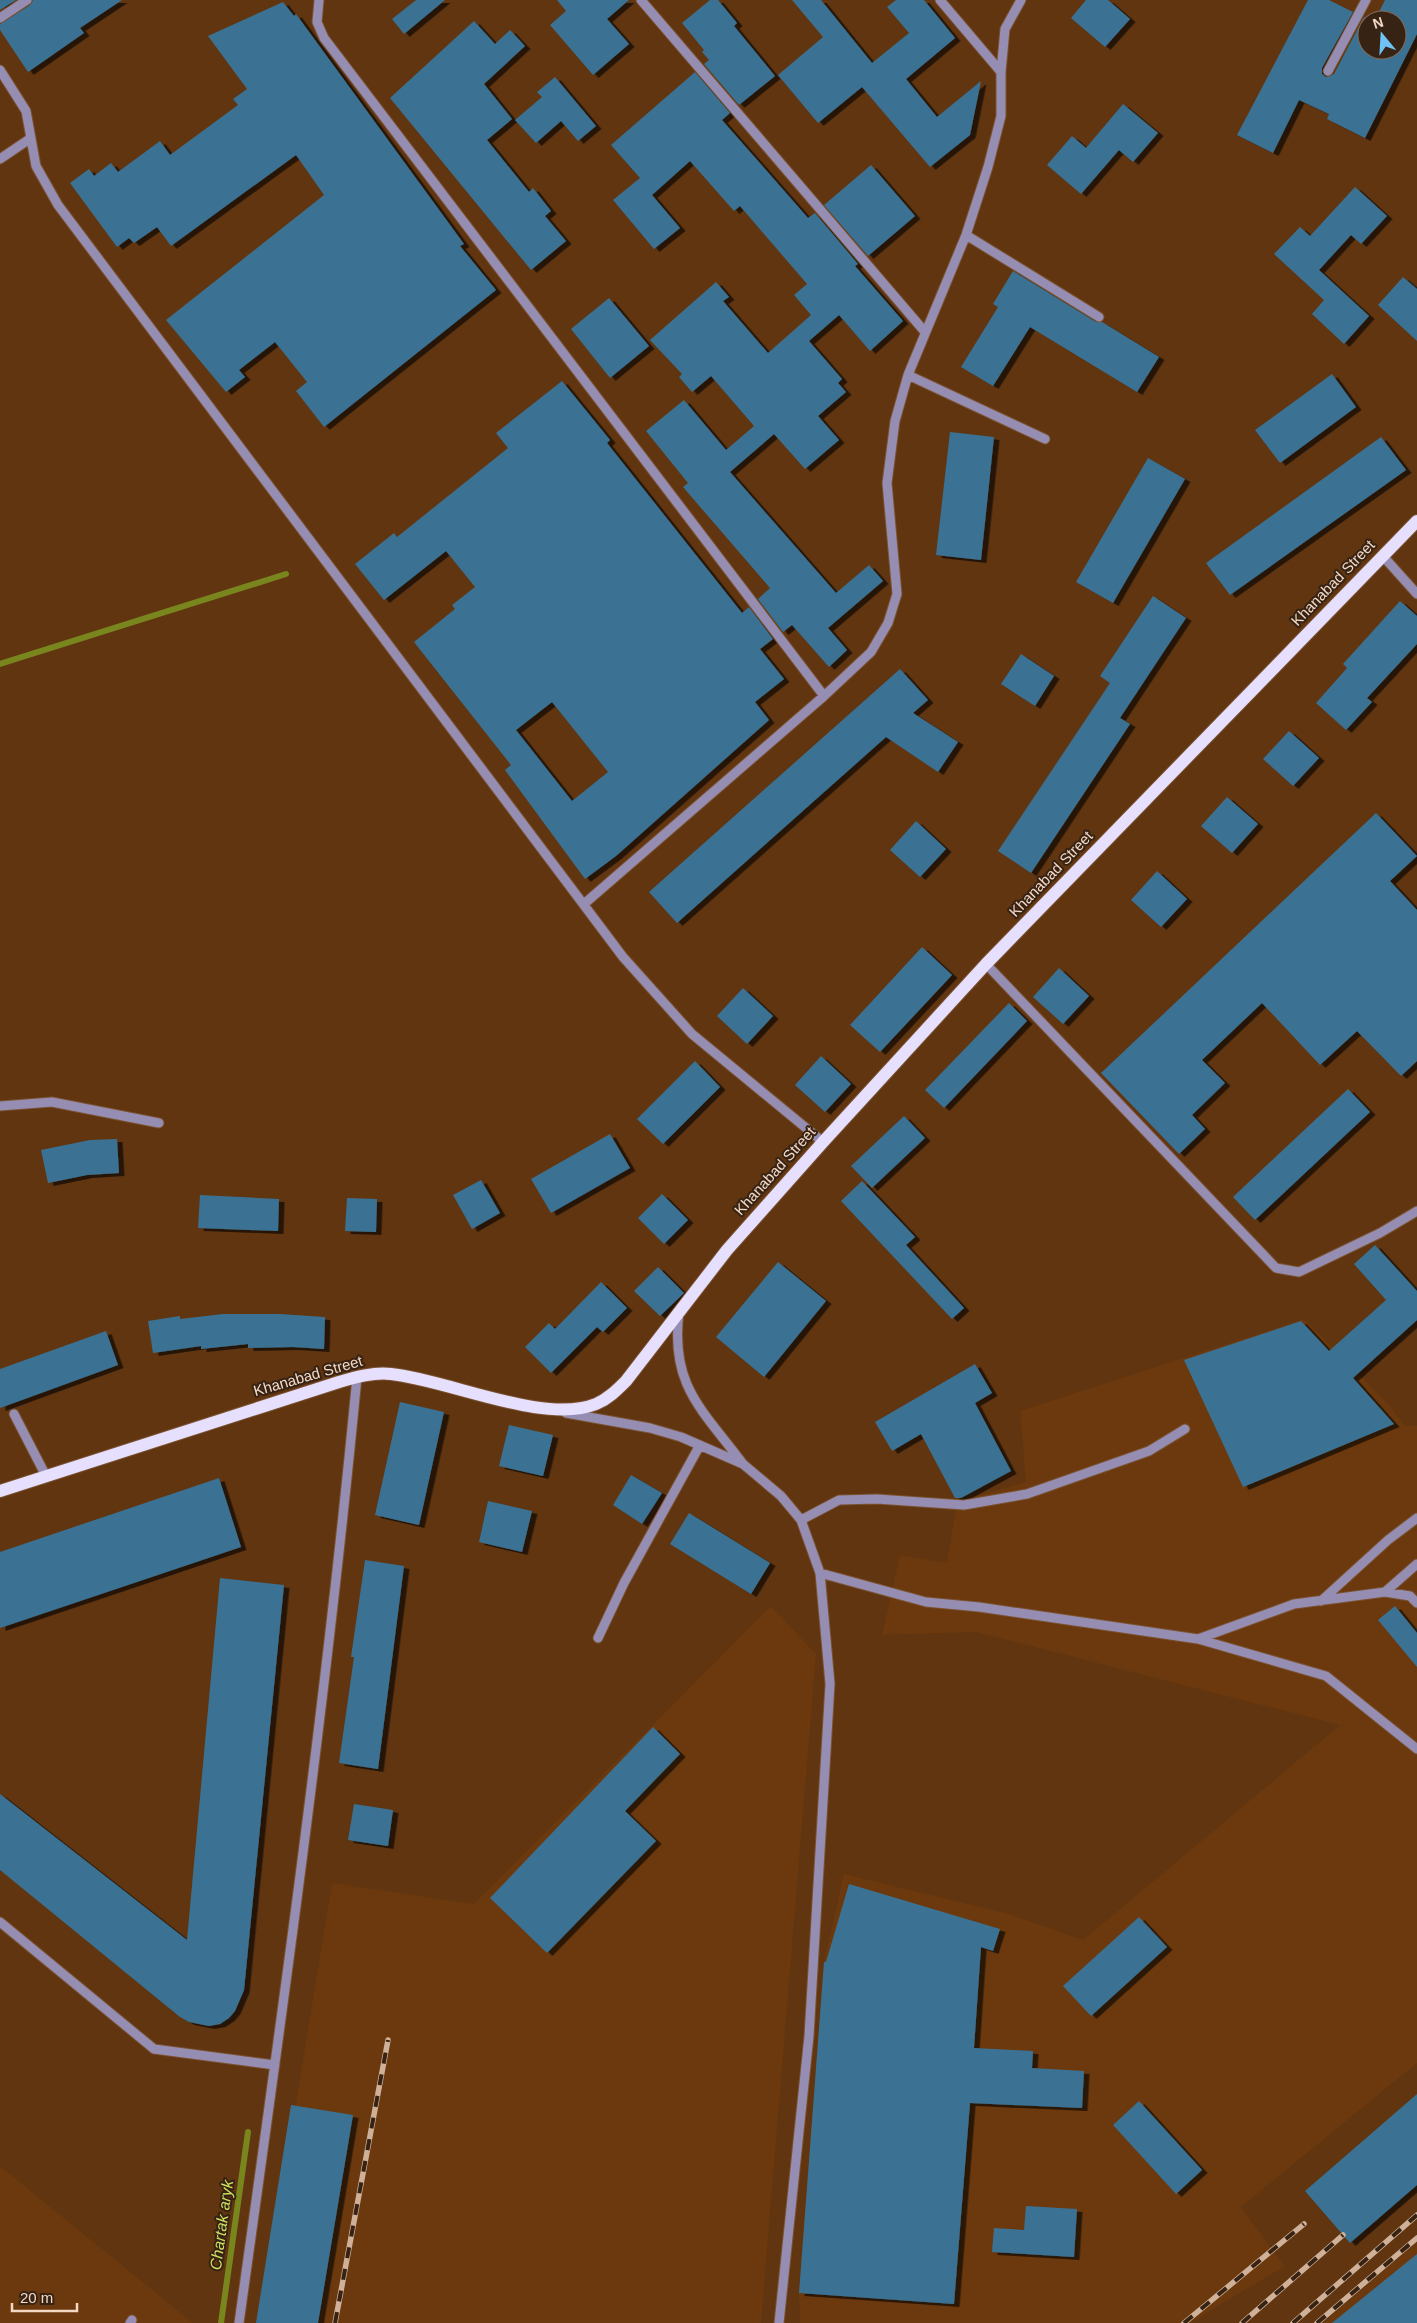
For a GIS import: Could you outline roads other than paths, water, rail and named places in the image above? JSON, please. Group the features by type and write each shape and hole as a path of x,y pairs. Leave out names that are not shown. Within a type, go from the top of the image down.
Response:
{"main road":[{"name":"Khanabad Street","path":"0,1490 357,1377 373,1374 407,1376 544,1409 583,1408 607,1398 626,1381 728,1250 822,1142 986,964 1417,520"}],"street":[{"path":"0,18 27,0"},
{"path":"319,0 317,22 324,38 824,696"},
{"path":"641,0 925,332"},
{"path":"940,0 1001,72"},
{"path":"584,904 824,696 871,652 888,623 897,594 887,483 895,421 908,375 966,235 988,167 1001,116 1001,72 1005,29 1021,0"},
{"path":"1328,71 1366,0"},
{"path":"0,70 26,111 36,166 58,205 623,957 692,1034 822,1142"},
{"path":"0,159 31,138"},
{"path":"966,235 1099,317"},
{"path":"908,375 1045,439"},
{"path":"1382,555 1417,594"},
{"path":"986,964 1276,1268 1299,1272 1380,1233 1417,1211"},
{"path":"0,1106 52,1102 159,1123"},
{"path":"679,1312 677,1348 682,1376 691,1395 743,1464 781,1496 801,1520 820,1573 830,1684 809,2036 779,2323"},
{"path":"238,2323 275,2065 343,1529 357,1377"},
{"path":"544,1409 650,1428 681,1437 743,1464"},
{"path":"14,1414 46,1476"},
{"path":"801,1520 839,1500 877,1499 964,1505 1026,1494 1149,1451 1185,1430"},
{"path":"598,1638 624,1583 700,1445"},
{"path":"1321,1601 1388,1540 1417,1518"},
{"path":"1385,1592 1417,1564"},
{"path":"820,1573 926,1602 979,1607 1198,1639 1326,1676 1415,1744"},
{"path":"1198,1639 1294,1604 1385,1592 1410,1596 1417,1603"},
{"path":"0,1922 154,2049 275,2065"}],"waterway":[{"path":"0,664 286,574"},
{"name":"Chartak aryk","path":"221,2323 248,2132"}],"railway":[{"path":"335,2323 388,2040"},
{"path":"1293,2323 1417,2215"},
{"path":"1184,2323 1304,2224"},
{"path":"1242,2323 1343,2235"},
{"path":"1317,2323 1417,2238"}]}
